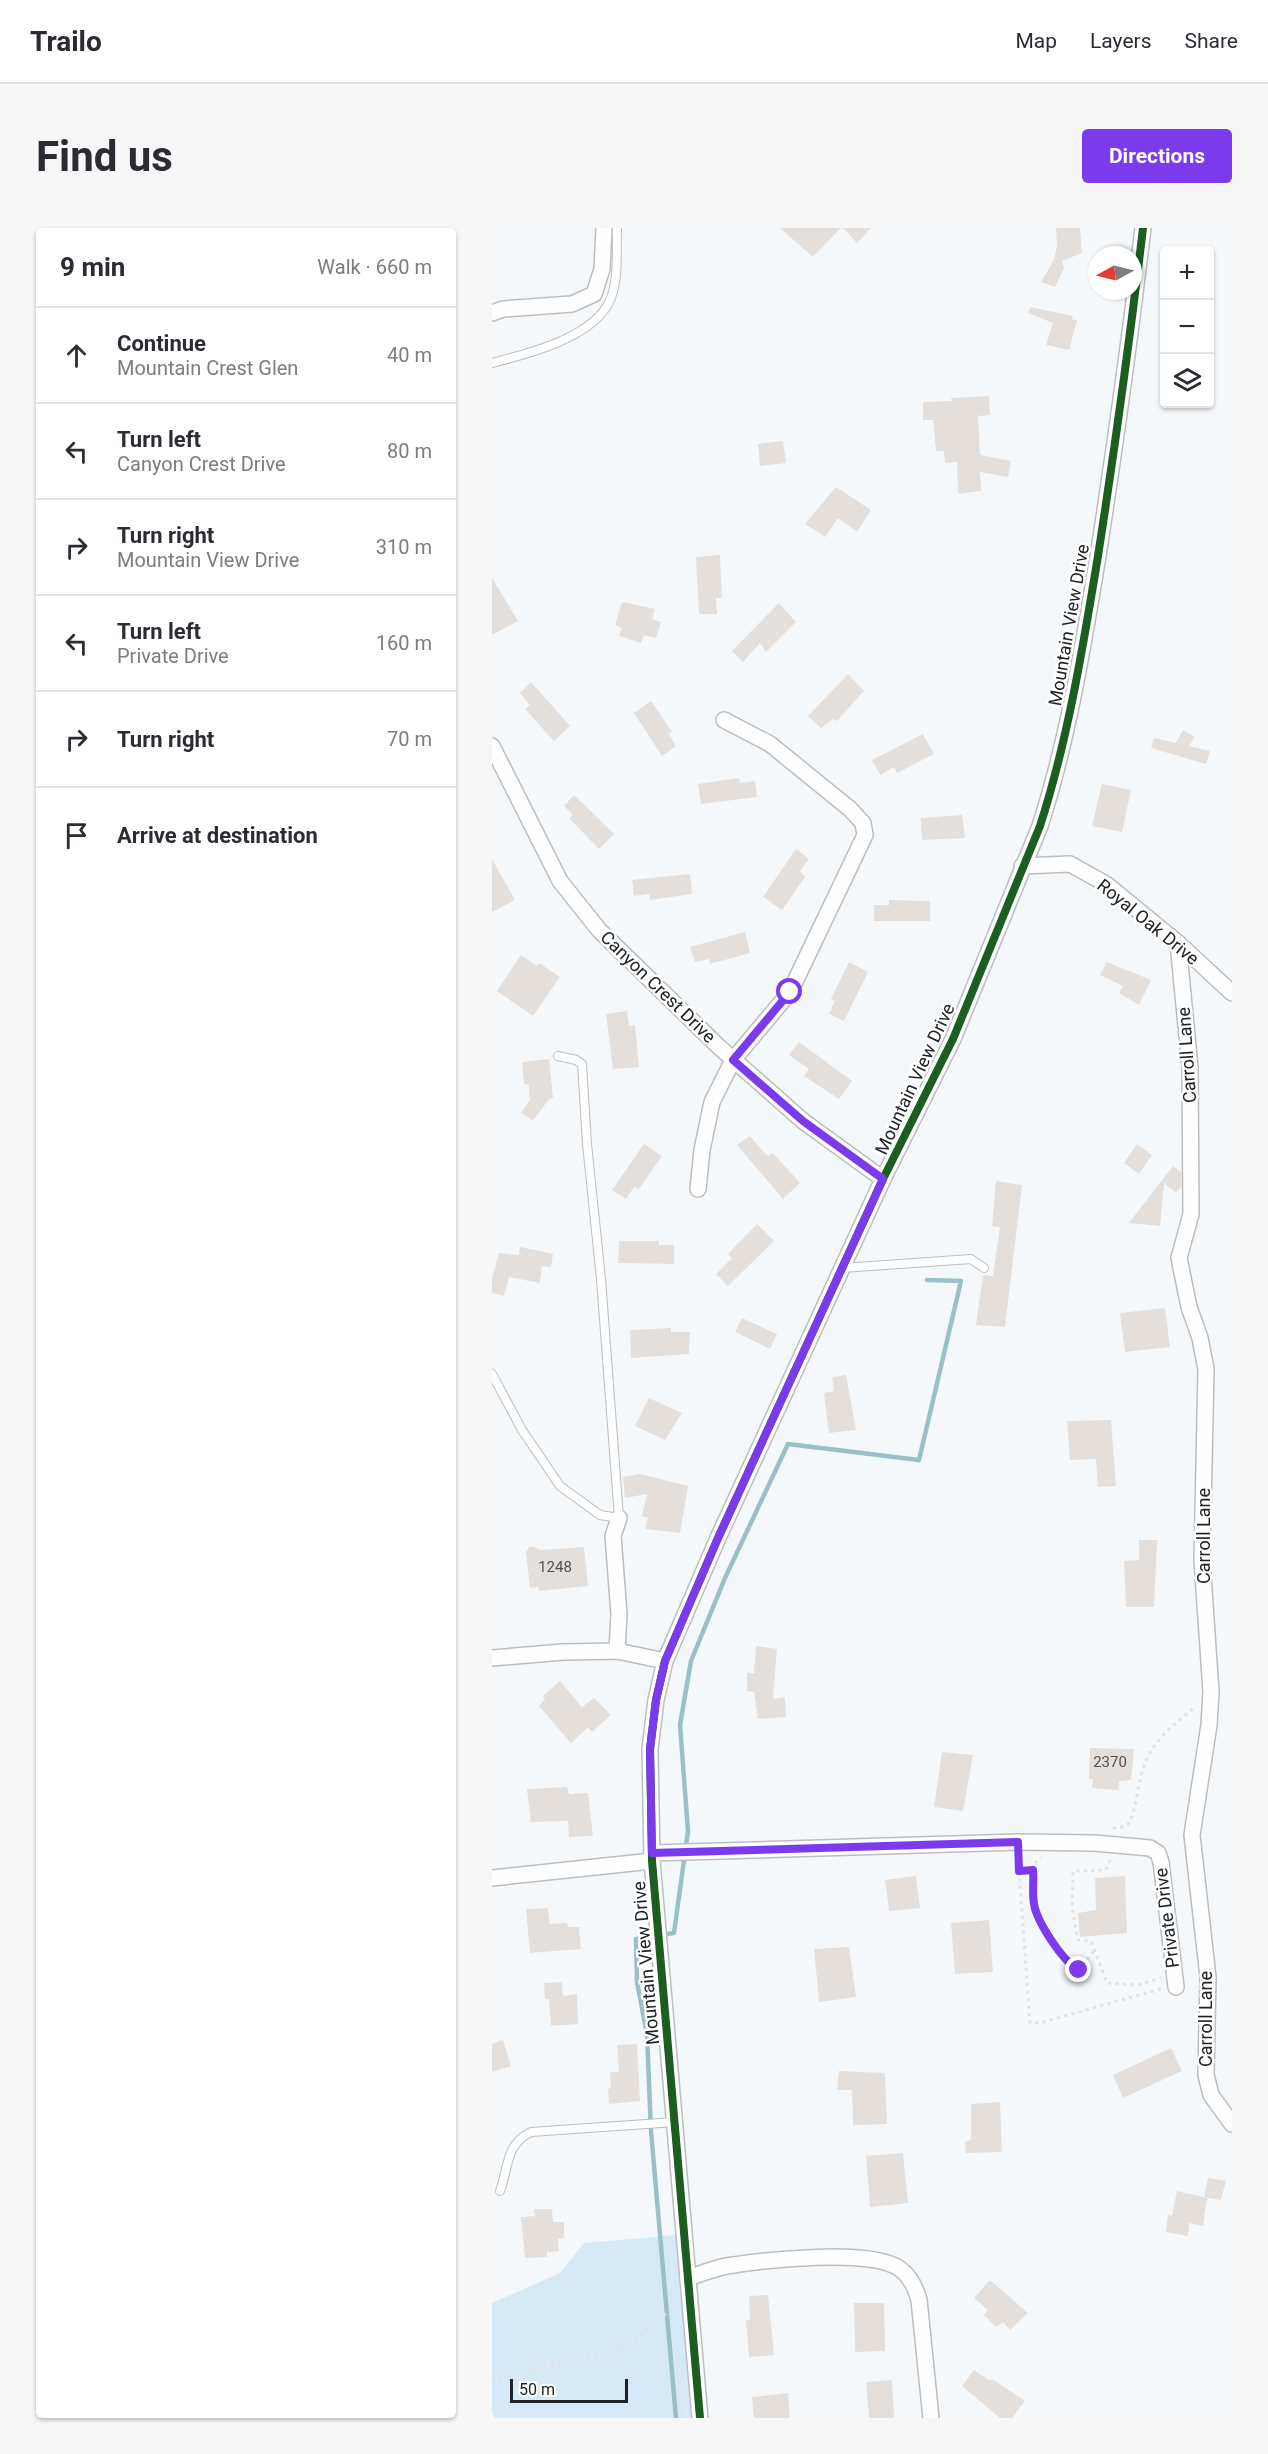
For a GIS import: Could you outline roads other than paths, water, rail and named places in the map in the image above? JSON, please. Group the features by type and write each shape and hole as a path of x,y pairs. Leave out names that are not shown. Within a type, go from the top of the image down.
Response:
{"street":[{"path":"492,313 503,309 572,304 594,294 602,269 604,228"},
{"name":"Mountain View Drive","path":"700,2418 652,1857 650,1749 656,1700 665,1661 718,1538 883,1179 953,1039 1022,866 1033,846 1048,800 1081,659 1123,397 1143,228"},
{"path":"698,1189 702,1149 712,1102 733,1060 790,992 865,835 863,823 850,809 770,744 724,720"},
{"name":"Canyon Crest Drive","path":"492,746 560,881 599,930 733,1060 803,1121 883,1179"},
{"name":"Royal Oak Drive","path":"1022,866 1070,864 1106,884 1178,943 1232,993"},
{"name":"Carroll Lane","path":"1178,943 1191,1067 1191,1214 1179,1258 1189,1307 1200,1338 1206,1369 1203,1560 1211,1692 1209,1725 1192,1835 1208,1977 1206,2075 1210,2095 1232,2124"},
{"path":"617,1652 619,1614 613,1536 619,1518"},
{"path":"492,1658 563,1652 617,1652 665,1661"},
{"name":"Private Drive","path":"492,1878 652,1857 1111,1836 1150,1848 1158,1853 1161,1862 1170,1986"},
{"path":"688,2278 725,2266 790,2258 858,2258 889,2263 902,2270 915,2287 919,2300 931,2418"}],"lane":[{"path":"492,363 516,357 574,335 592,323 608,306 614,282 617,228"},
{"path":"492,1374 522,1430 560,1486 600,1515 619,1518 582,1064 576,1060 558,1056"},
{"path":"842,1268 971,1259 984,1268"},
{"path":"500,2191 511,2149 521,2137 531,2132 675,2122"}],"waterway":[{"path":"676,2418 651,2131 647,2034 637,1982 636,1939 674,1933 688,1831 680,1725 691,1661 725,1578 788,1444 919,1460 961,1281 927,1280"}]}
